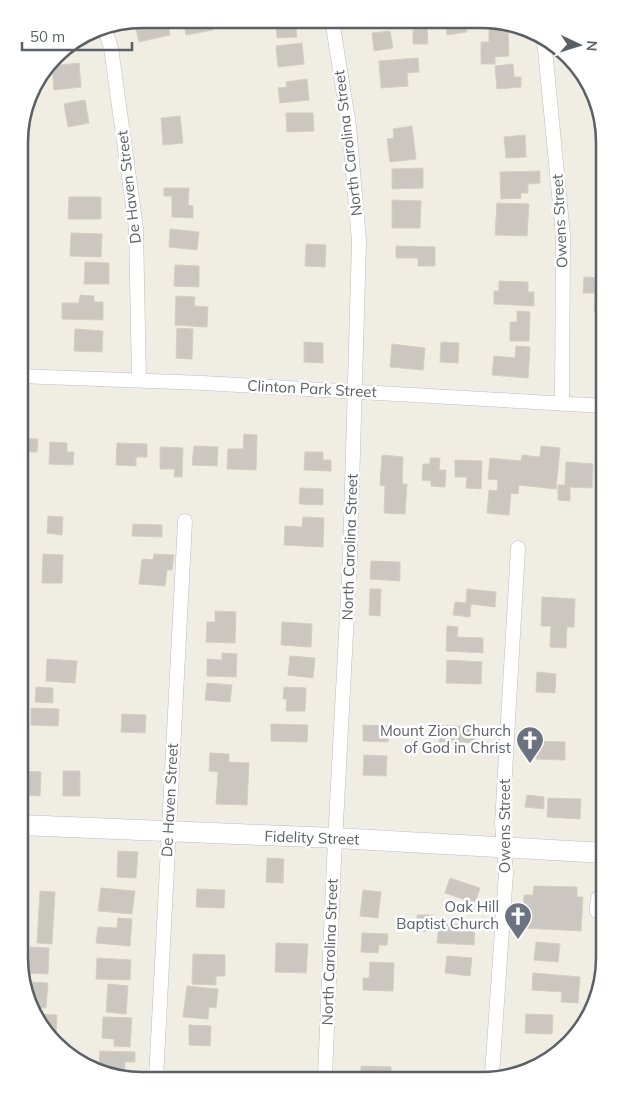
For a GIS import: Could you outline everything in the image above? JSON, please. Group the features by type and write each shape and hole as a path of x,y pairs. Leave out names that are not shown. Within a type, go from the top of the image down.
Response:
{"main road":[{"name":"Fidelity Street","path":"28,825 169,833 336,838 596,853"}],"street":[{"name":"North Carolina Street","path":"325,1072 350,557 360,241 349,126 333,28"},
{"name":"De Haven Street","path":"106,33 111,48 136,228 139,380"},
{"name":"Owens Street","path":"545,46 563,235 562,404"},
{"name":"Clinton Park Street","path":"28,376 139,380 596,406"},
{"name":"De Haven Street","path":"156,1072 184,521"},
{"name":"Owens Street","path":"492,1071 506,873 502,824 518,548"}],"lane":[{"path":"596,895 593,911 596,914"}],"building":[{"path":"136,28 169,28 170,35 139,42"},
{"path":"185,28 213,28 213,30 186,35"},
{"path":"276,28 296,28 297,37 277,38"},
{"path":"446,28 466,28 467,32 447,35"},
{"path":"489,28 508,31 509,56 495,57 495,64 481,64 481,42 489,42"},
{"path":"427,29 428,44 413,44 413,30"},
{"path":"390,31 393,48 374,51 372,33"},
{"path":"302,43 304,64 278,67 276,46"},
{"path":"418,58 419,72 407,73 408,86 381,88 379,61"},
{"path":"79,63 81,87 54,90 52,71 56,66"},
{"path":"513,64 514,77 521,77 521,87 497,89 495,66"},
{"path":"307,79 309,100 280,103 278,88 287,87 286,82"},
{"path":"85,100 89,123 68,127 64,104"},
{"path":"286,113 313,113 314,131 287,132"},
{"path":"180,116 183,143 163,145 161,118"},
{"path":"412,126 416,159 390,162 387,139 394,138 393,129"},
{"path":"525,135 526,157 506,158 504,137"},
{"path":"423,168 423,188 392,189 392,169"},
{"path":"540,171 540,183 528,184 528,193 521,193 521,198 501,199 500,172"},
{"path":"164,188 189,188 188,205 193,206 193,218 172,217 172,196 164,196"},
{"path":"69,197 101,197 101,219 68,219"},
{"path":"392,200 421,201 420,228 392,228"},
{"path":"497,203 529,204 527,236 495,235"},
{"path":"170,229 199,232 197,250 169,247"},
{"path":"71,233 102,234 101,257 70,256"},
{"path":"306,244 326,245 325,267 305,266"},
{"path":"396,246 435,247 435,266 418,266 418,258 396,258"},
{"path":"85,262 109,263 109,284 84,284"},
{"path":"175,265 199,266 199,287 174,286"},
{"path":"584,277 596,278 596,311 594,311 595,293 583,293"},
{"path":"499,281 528,282 528,292 534,292 534,306 494,304 494,291 499,291"},
{"path":"80,295 94,296 94,302 103,302 103,320 62,319 62,303 79,303"},
{"path":"176,296 195,297 194,306 208,307 207,327 175,325"},
{"path":"517,311 530,312 529,341 510,341 510,322 517,322"},
{"path":"177,328 193,329 192,359 176,358"},
{"path":"75,329 103,331 102,352 74,351"},
{"path":"304,342 323,343 323,363 304,362"},
{"path":"441,342 459,343 458,363 440,362"},
{"path":"392,344 425,348 423,370 390,367"},
{"path":"516,346 530,347 528,378 492,375 494,356 515,358"},
{"path":"244,434 257,435 256,470 227,469 228,449 243,449"},
{"path":"28,438 38,439 37,452 28,452"},
{"path":"50,442 67,443 67,452 74,452 73,465 49,464"},
{"path":"117,443 147,444 147,457 136,457 136,466 116,465"},
{"path":"194,446 218,447 217,466 192,465"},
{"path":"541,446 560,448 556,489 519,485 518,494 511,493 509,515 487,513 489,490 497,491 498,480 488,479 490,458 521,461 522,455 540,457"},
{"path":"160,447 183,448 182,477 174,477 175,469 160,469"},
{"path":"305,452 323,452 323,460 331,460 331,471 304,470"},
{"path":"382,455 403,457 402,484 407,484 405,514 384,513 385,486 380,485"},
{"path":"430,458 440,458 439,470 446,470 445,487 431,486 431,481 422,480 423,464 430,464"},
{"path":"455,460 482,461 481,489 466,488 467,477 455,477"},
{"path":"566,462 593,464 592,488 570,487 570,501 558,500 558,485 565,485"},
{"path":"300,488 323,489 323,505 299,504"},
{"path":"48,516 63,517 62,535 47,533"},
{"path":"303,517 324,518 323,547 284,545 285,526 302,527"},
{"path":"133,524 162,525 162,537 132,536"},
{"path":"43,554 63,555 62,583 42,583"},
{"path":"154,554 174,555 172,570 167,570 165,586 139,584 142,559 153,560"},
{"path":"371,561 400,562 400,581 370,579"},
{"path":"370,589 381,589 380,616 369,615"},
{"path":"467,589 496,592 495,607 471,604 470,617 453,615 455,602 466,603"},
{"path":"542,597 575,599 574,627 567,627 566,648 550,647 551,626 541,626"},
{"path":"215,611 236,612 235,643 206,642 207,622 215,622"},
{"path":"282,622 312,624 311,647 281,645"},
{"path":"447,626 458,627 457,637 483,638 483,653 446,651"},
{"path":"222,653 237,654 236,677 207,676 207,659 222,660"},
{"path":"290,656 315,658 313,678 288,675"},
{"path":"47,659 77,661 75,683 46,681"},
{"path":"447,660 482,662 481,684 446,683"},
{"path":"537,672 556,674 555,693 536,692"},
{"path":"207,683 232,685 230,702 205,700"},
{"path":"36,687 53,688 53,703 35,702"},
{"path":"284,687 306,688 305,711 286,711 287,699 283,699"},
{"path":"31,708 59,709 58,726 31,725"},
{"path":"122,714 146,715 145,733 121,732"},
{"path":"271,724 308,725 307,742 271,741"},
{"path":"363,725 389,726 388,742 363,741"},
{"path":"440,725 476,727 476,743 439,742"},
{"path":"537,741 565,742 565,760 536,759"},
{"path":"210,753 229,754 229,762 249,763 247,805 216,804 218,772 209,771"},
{"path":"364,755 387,756 386,776 363,775"},
{"path":"28,771 41,772 40,796 28,795"},
{"path":"63,771 80,771 80,796 63,796"},
{"path":"527,795 544,797 544,809 525,807"},
{"path":"548,798 581,799 580,819 547,817"},
{"path":"118,851 138,852 136,878 117,877"},
{"path":"267,858 284,859 283,883 266,882"},
{"path":"450,878 480,888 475,903 445,893"},
{"path":"534,886 577,887 577,897 583,897 581,931 523,928 524,895 533,895"},
{"path":"101,888 135,891 132,914 98,911"},
{"path":"197,889 225,890 224,908 196,907"},
{"path":"363,890 381,892 378,918 360,916"},
{"path":"40,891 55,892 52,944 37,943"},
{"path":"417,915 433,915 432,931 417,931"},
{"path":"118,918 132,919 130,946 96,943 98,927 117,928"},
{"path":"439,923 475,925 474,945 437,943"},
{"path":"362,933 388,934 387,945 379,945 378,953 361,952"},
{"path":"536,942 560,944 558,962 534,960"},
{"path":"276,943 308,944 306,973 275,972"},
{"path":"30,947 49,948 48,974 28,973"},
{"path":"193,954 225,955 225,976 216,976 216,985 192,984"},
{"path":"447,956 472,958 470,976 445,973"},
{"path":"97,958 131,960 130,980 96,979"},
{"path":"370,962 394,963 393,991 363,990 363,978 369,978"},
{"path":"533,973 580,977 578,1003 561,1002 562,992 532,990"},
{"path":"30,982 48,983 46,1008 39,1007"},
{"path":"108,984 128,986 126,1014 106,1012"},
{"path":"187,986 218,989 216,1008 209,1007 208,1019 183,1017"},
{"path":"43,1014 57,1015 56,1033"},
{"path":"526,1014 553,1015 552,1034 525,1033"},
{"path":"103,1017 132,1018 130,1047 114,1046 114,1039 102,1038"},
{"path":"189,1025 211,1026 210,1046 189,1045"},
{"path":"100,1051 135,1052 135,1062 125,1062 124,1071 99,1063"},
{"path":"361,1066 391,1067 391,1072 361,1072"}],"place":[{"name":"Mount Zion Church of God in Christ","path":"530,764"},
{"name":"Oak Hill Baptist Church","path":"518,940"}]}
